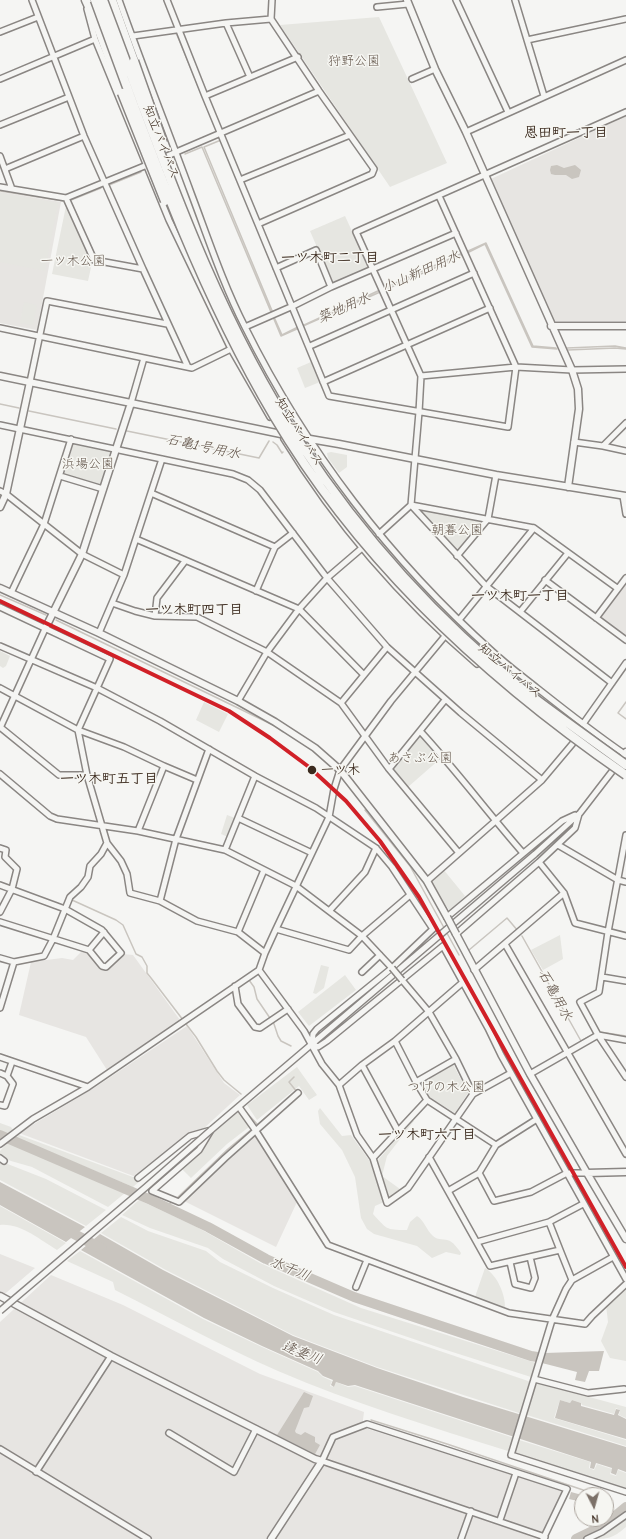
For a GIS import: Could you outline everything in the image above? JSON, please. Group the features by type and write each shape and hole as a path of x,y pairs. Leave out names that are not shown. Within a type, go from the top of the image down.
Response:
{"highway":[{"path":"85,0 96,22 165,202 187,242"},
{"name":"知立バイパス","path":"95,0 187,242 236,348 274,418 321,488 356,532 412,596 459,643 519,696 626,776"},
{"name":"知立バイパス","path":"103,0 189,227 216,289 276,404 299,442 327,483 360,526 424,597 483,654 526,691 626,765"},
{"path":"112,0 186,207 189,227"}],"street":[{"path":"32,0 84,136 142,269 188,367"},
{"path":"85,0 95,39 169,220 231,349 281,434 329,507 396,587 445,636 520,701 574,742 626,776"},
{"path":"0,1310 536,854 580,813 625,754 583,724 493,652 417,578 356,506 309,438 281,393 245,328 222,279 119,0"},
{"path":"167,0 220,133 330,396 508,428 516,367 439,196"},
{"path":"258,224 372,174 374,169 271,19 272,0"},
{"path":"456,0 508,112"},
{"path":"515,0 544,96"},
{"path":"377,7 408,2 435,69 466,132 572,370 578,389 579,409 568,487"},
{"path":"0,32 38,17"},
{"path":"133,36 226,23 271,19"},
{"path":"527,40 626,19"},
{"path":"226,23 250,77"},
{"path":"0,79 95,39"},
{"path":"205,96 298,57"},
{"path":"466,132 626,60"},
{"path":"412,80 435,69"},
{"path":"0,187 66,198 319,91"},
{"path":"0,125 70,97"},
{"path":"379,534 411,505 421,376 356,232 485,176 626,112"},
{"path":"240,180 350,135"},
{"path":"5,169 84,136"},
{"path":"0,156 12,189"},
{"path":"66,198 94,260 142,269"},
{"path":"245,328 332,287 456,233"},
{"path":"276,268 316,250 332,287"},
{"path":"310,346 474,273"},
{"path":"0,507 20,429 41,336 47,301 167,324"},
{"path":"323,382 490,308"},
{"path":"552,326 626,326"},
{"path":"0,328 192,368 231,349"},
{"path":"87,775 59,775 0,728 45,629 82,554 104,489 144,358"},
{"path":"421,376 516,367 572,370 626,370"},
{"path":"0,376 281,434 309,438 496,475 625,496 626,514"},
{"path":"603,446 626,423"},
{"path":"0,425 71,438 116,450 233,474 248,480 260,490 327,578 387,647 445,700 542,780"},
{"path":"11,593 44,524 71,438"},
{"path":"574,442 626,451"},
{"path":"99,633 124,575 162,459"},
{"path":"457,556 488,519 496,475"},
{"path":"60,476 104,489"},
{"path":"3,492 82,554 124,575"},
{"path":"151,493 275,547"},
{"path":"411,505 534,528 617,588"},
{"path":"411,505 486,586 612,683"},
{"path":"459,620 534,528"},
{"path":"256,590 275,547 293,533"},
{"path":"136,539 299,610 364,675"},
{"path":"238,701 268,652 299,610 327,578 362,548"},
{"path":"520,612 568,553"},
{"path":"155,616 156,598 185,561"},
{"path":"596,618 626,578"},
{"path":"545,580 626,640"},
{"path":"0,588 99,633 238,701 275,722 315,748 340,770 427,881 530,1074 626,1239"},
{"path":"112,603 155,616 196,617 268,652 341,703 389,769 459,852"},
{"path":"0,607 110,659 78,730 87,775 106,843 121,861 127,874 130,893 160,901 196,921 238,932 265,953"},
{"path":"0,1144 33,1119 88,1087 258,970 329,817 334,789 340,770 415,672 445,636"},
{"path":"0,646 97,688 160,721 255,776 316,808 376,848 392,867 433,929 392,968 317,1029 313,1034 312,1044"},
{"path":"341,703 387,647"},
{"path":"583,724 626,663"},
{"path":"0,688 78,730 124,747 197,780"},
{"path":"389,769 445,700"},
{"path":"420,732 453,768 523,853"},
{"path":"427,881 459,852 496,822 542,780 574,742"},
{"path":"160,901 176,839 209,749"},
{"path":"138,830 164,766"},
{"path":"0,774 50,816 65,821 138,830 225,850 296,886 330,910 362,936 392,968 429,1012 456,1059 473,1094"},
{"path":"225,850 255,776"},
{"path":"456,934 558,846 575,828 580,813"},
{"path":"447,917 562,821 580,813"},
{"path":"238,818 312,853"},
{"path":"626,835 608,932 599,992 580,1002 598,1035 626,1077"},
{"path":"0,958 14,962 44,956 53,939 70,897 81,887 88,877 90,866 101,854 106,843"},
{"path":"558,846 618,880 626,882"},
{"path":"0,848 6,850 6,857 17,869 12,889 0,912"},
{"path":"330,910 365,872 376,848"},
{"path":"539,862 564,894 575,923 626,936"},
{"path":"238,932 264,870"},
{"path":"0,885 65,909 104,932 121,953 106,967 102,966 88,950 0,922"},
{"path":"474,970 564,894"},
{"path":"276,930 349,950 362,936 410,895"},
{"path":"88,950 104,932"},
{"path":"505,944 626,1154"},
{"path":"312,1044 318,1047 327,1041 443,946 583,1204 626,1278"},
{"path":"362,972 380,955"},
{"path":"0,1008 3,992 14,962"},
{"path":"258,970 288,1009 312,1044 322,1064 339,1085 356,1135 373,1158 387,1203 408,1188 473,1094 511,1073"},
{"path":"602,977 626,981"},
{"path":"339,1085 362,1065 395,1041 462,983"},
{"path":"235,986 238,1004 255,1027 260,1028 288,1009"},
{"path":"530,1074 598,1035 626,1040"},
{"path":"395,1041 427,1100 496,1145"},
{"path":"0,1057 88,1087"},
{"path":"416,1082 456,1059"},
{"path":"7,1076 12,1062"},
{"path":"362,1065 398,1131"},
{"path":"0,1073 7,1076 13,1084 5,1106 0,1105"},
{"path":"211,1130 199,1150 152,1191 179,1202 225,1158 298,1093"},
{"path":"373,1158 427,1100"},
{"path":"239,1107 256,1131 328,1245 509,1314 552,1320 585,1324 626,1284"},
{"path":"448,1191 479,1174 496,1145 537,1119"},
{"path":"138,1178 190,1136 211,1130"},
{"path":"429,1157 490,1266 560,1250"},
{"path":"479,1174 494,1201 531,1192 567,1173 626,1172"},
{"path":"477,1242 549,1222 583,1204"},
{"path":"549,1222 572,1280"},
{"path":"510,1262 515,1284 531,1288 535,1278 530,1257"},
{"path":"613,1257 572,1280 566,1290 552,1320 511,1455 626,1492"},
{"path":"356,1287 367,1260"},
{"path":"0,1296 111,1356 315,1459 322,1461 435,1500 500,1520 544,1538 567,1489 367,1424 333,1437 322,1461 271,1539"},
{"path":"36,1472 111,1356"},
{"path":"534,1380 588,1393 624,1390"},
{"path":"169,1433 234,1472 256,1429"},
{"path":"0,1449 148,1539"},
{"path":"500,1520 516,1472"},
{"path":"461,1539 472,1511"},
{"path":"587,1539 602,1532 626,1515"}],"shaded area":[{"path":"626,116 626,321 554,321 491,179"},
{"path":"0,192 61,202 37,330 0,323"},
{"path":"626,583 626,636 600,618"},
{"path":"83,950 87,951 103,968 110,968 123,954 133,955 180,1020 107,1070 86,1037 19,1015 31,962 62,958 73,960"},
{"path":"187,1026 224,1083 240,1095 202,1130 188,1135 136,1177 19,1133 94,1088"},
{"path":"255,1134 297,1202 276,1247 184,1201 226,1159"},
{"path":"0,1254 35,1268 0,1298"},
{"path":"51,1275 123,1305 260,1374 364,1412 362,1427 564,1491 540,1539 0,1539 0,1322"}],"green space":[{"name":"狩野公園","path":"379,17 447,163 390,187 280,25"},
{"path":"0,193 58,203 45,271 0,262"},
{"name":"一ツ木公園","path":"66,206 92,263 88,281 52,274"},
{"path":"345,216 369,268 333,284 310,231"},
{"path":"24,302 37,305 33,325 20,323"},
{"path":"311,362 320,382 305,388 297,368"},
{"name":"浜場公園","path":"74,443 113,452 102,486 64,474"},
{"path":"331,452 347,455 347,467 339,473 328,458 327,453"},
{"name":"朝暮公園","path":"422,510 481,520 481,523 457,551 420,512"},
{"path":"0,651 10,656 6,666 3,668 0,666"},
{"path":"204,702 228,714 219,732 196,720"},
{"name":"あさぶ公園","path":"420,736 440,759 408,787 393,769"},
{"path":"227,815 235,818 228,837 221,834"},
{"path":"443,869 465,896 450,911 428,882"},
{"path":"560,935 563,959 543,970 531,950"},
{"path":"321,965 329,967 324,988 316,994 313,993"},
{"path":"345,975 356,990 309,1026 298,1012"},
{"name":"つげの木公園","path":"453,1064 468,1093 455,1113 429,1097 420,1082"},
{"path":"297,1067 317,1095 309,1100 299,1086 257,1120 247,1105"},
{"path":"320,1108 342,1136 351,1135 369,1160 384,1198 384,1202 375,1206 373,1214 381,1223 390,1229 407,1230 410,1222 417,1216 422,1220 433,1236 452,1242 461,1253 460,1255 446,1252 432,1258 417,1246 374,1234 367,1229 361,1218 355,1177 342,1150 320,1124 318,1111"},
{"path":"239,1111 249,1127 227,1144 191,1178 182,1169 202,1152 214,1131"},
{"path":"413,1120 414,1121 387,1156 382,1175 378,1160"},
{"path":"0,1123 11,1127 13,1130 8,1134 0,1131"},
{"path":"19,1135 141,1180 133,1187 15,1137"},
{"path":"8,1142 125,1193 108,1207 32,1167 0,1156 0,1151"},
{"path":"0,1161 46,1179 106,1210 86,1226 0,1180"},
{"path":"383,1177 400,1189 389,1197"},
{"path":"139,1200 197,1227 260,1263 361,1308 536,1363 534,1375 531,1377 334,1312 274,1286 223,1259 208,1248 150,1228 122,1215"},
{"path":"0,1206 66,1243 57,1250 23,1229 8,1225 0,1225"},
{"path":"121,1217 148,1231 206,1251 220,1262 273,1288 334,1315 531,1382 522,1414 377,1367 293,1335 164,1269 101,1233"},
{"path":"80,1251 203,1319 318,1372 323,1377 332,1381 330,1386 334,1387 336,1382 348,1387 355,1386 514,1438 511,1448 508,1451 392,1414 306,1383 257,1362 115,1290 113,1282 67,1261"},
{"path":"485,1268 493,1275 500,1286 504,1298 505,1309 475,1297"},
{"path":"626,1286 626,1361 610,1358 601,1341 608,1322 606,1305"},
{"path":"538,1383 626,1407 626,1418 619,1415 620,1410 616,1408 614,1414 582,1405 581,1403 572,1400 570,1403 560,1400 554,1418 626,1440 626,1446 527,1415 534,1387"},
{"path":"519,1440 590,1462 589,1468 594,1470 597,1464 612,1469 610,1474 616,1476 618,1470 626,1473 626,1491 516,1455"},
{"path":"626,1518 626,1527 617,1534 606,1538 591,1539 611,1527 614,1527 614,1525"}],"water":[{"path":"557,165 564,168 575,165 581,170 579,177 572,179 566,175 551,174 551,166"},
{"path":"0,1182 85,1227 66,1242 0,1205"},
{"path":"100,1234 163,1270 293,1336 377,1368 463,1397 626,1447 626,1472 618,1469 616,1475 611,1473 612,1468 596,1463 594,1469 590,1468 591,1462 355,1385 348,1386 336,1382 334,1387 331,1385 333,1380 323,1376 318,1371 204,1318 81,1250"},
{"path":"604,1351 599,1371 589,1371 585,1382 575,1380 577,1372 542,1363 545,1353"},
{"path":"304,1392 313,1396 309,1407 304,1408 295,1431 301,1435 305,1432 315,1437 315,1442 320,1445 315,1454 277,1435"},
{"path":"560,1400 570,1403 572,1400 581,1403 581,1406 614,1415 616,1409 620,1410 618,1415 626,1419 626,1439 555,1418"},
{"path":"571,1492 574,1493 574,1500 569,1499"}],"waterway":[{"name":"小山新田用水","path":"177,35 214,125"},
{"name":"築地用水","path":"221,140 204,147 273,313"},
{"name":"築地用水","path":"185,154 202,147 281,336 299,328"},
{"name":"築地用水","path":"109,185 141,172"},
{"name":"築地用水","path":"71,200 101,188"},
{"name":"築地用水","path":"0,191 63,201"},
{"name":"築地用水","path":"466,252 486,243 533,346 556,348"},
{"name":"築地用水","path":"467,253 485,244 532,347 557,349"},
{"name":"築地用水","path":"384,288 463,253"},
{"name":"築地用水","path":"303,326 464,255"},
{"name":"築地用水","path":"302,326 380,290"},
{"name":"築地用水","path":"274,317 282,335 298,327"},
{"name":"築地用水","path":"567,348 615,346 626,348"},
{"name":"築地用水","path":"568,350 626,349"},
{"name":"石亀1号用水","path":"0,404 19,408"},
{"name":"石亀1号用水","path":"29,411 116,429"},
{"name":"石亀1号用水","path":"127,431 259,458 269,441"},
{"name":"石亀1号用水","path":"273,442 282,453 283,452"},
{"name":"石亀用水","path":"0,595 46,615"},
{"name":"石亀用水","path":"56,620 271,724 283,732"},
{"name":"築地用水","path":"626,702 618,713 626,719"},
{"name":"石亀用水","path":"365,810 410,866 459,955"},
{"path":"72,900 116,920 123,925 136,954 142,957 147,966 147,973 196,1037 217,1071 224,1080 241,1094"},
{"name":"石亀用水","path":"469,950 507,918 518,931"},
{"name":"石亀用水","path":"522,936 581,1041 594,1034"},
{"path":"249,980 254,987 257,999 274,1024 281,1041 291,1046"},
{"name":"石亀用水","path":"600,1032 626,1036"},
{"path":"294,1077 289,1082 297,1092"},
{"path":"176,1199 228,1149 276,1109"},
{"path":"246,1112 257,1124"},
{"name":"水干川","path":"0,1135 151,1200 208,1227 266,1259 354,1297 531,1356 550,1359"},
{"path":"166,1207 173,1201"},
{"name":"逢妻川","path":"65,1229 102,1249"},
{"path":"371,1420 574,1487"},
{"path":"576,1539 603,1526 626,1507"}],"transit line":[{"path":"0,601 229,711 270,738 309,767 346,801 380,841 419,897 626,1267"}],"place":[{"name":"一ツ木","path":"312,770"}],"district":[{"name":"恩田町一丁目","path":"566,133"},
{"name":"一ツ木町二丁目","path":"330,258"},
{"name":"一ツ木町一丁目","path":"520,596"},
{"name":"一ツ木町四丁目","path":"194,610"},
{"name":"一ツ木町五丁目","path":"109,779"},
{"name":"一ツ木町六丁目","path":"427,1135"}]}
